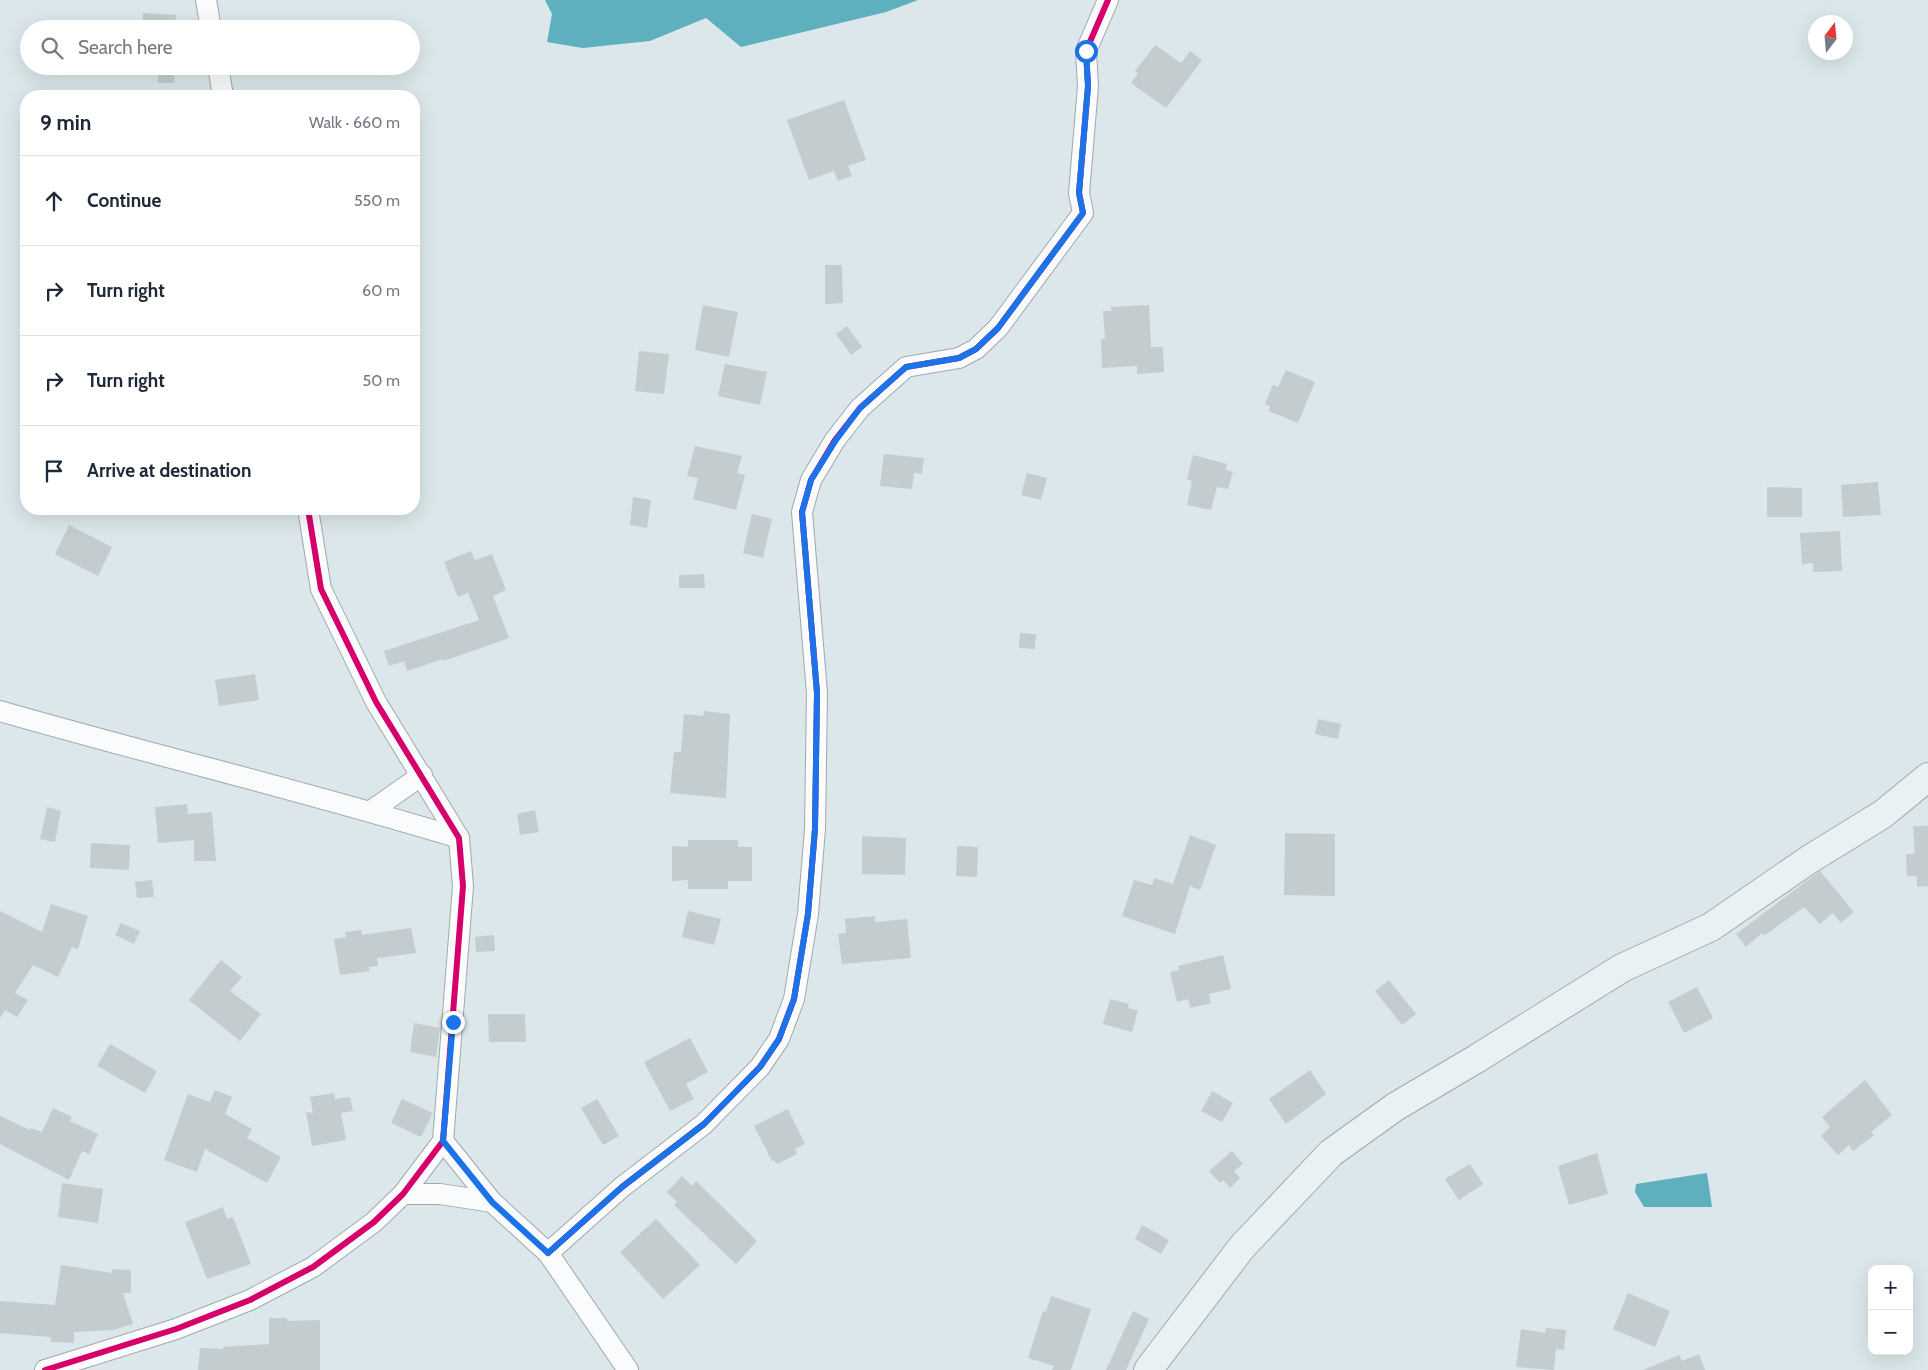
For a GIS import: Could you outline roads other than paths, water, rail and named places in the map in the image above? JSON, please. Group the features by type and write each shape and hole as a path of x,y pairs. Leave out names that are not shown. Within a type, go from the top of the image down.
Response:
{"street":[{"path":"206,0 209,20"},
{"path":"548,1253 622,1187 704,1124 760,1067 779,1039 794,999 808,914 815,829 817,693 802,512 811,480 836,440 860,408 906,367 959,358 976,349 998,328 1083,213 1079,193 1088,86 1086,51 1108,0"},
{"path":"220,75 223,90"},
{"path":"45,1370 176,1329 250,1300 313,1267 374,1222 403,1194 443,1141 464,886 459,838 376,702 322,589 309,515"},
{"path":"0,711 120,746 371,811 459,838"},
{"path":"371,811 422,775"},
{"path":"1148,1370 1242,1247 1331,1153 1395,1106 1476,1059 1622,968 1711,926 1810,859 1883,814 1928,777"},
{"path":"443,1141 492,1202 548,1253 628,1370"},
{"path":"403,1194 440,1194 492,1202"}],"water":[{"path":"545,0 918,0 886,12 741,47 706,18 650,41 583,48 547,42 552,14"},
{"path":"1707,1173 1712,1207 1644,1207 1635,1192 1636,1184"}]}
